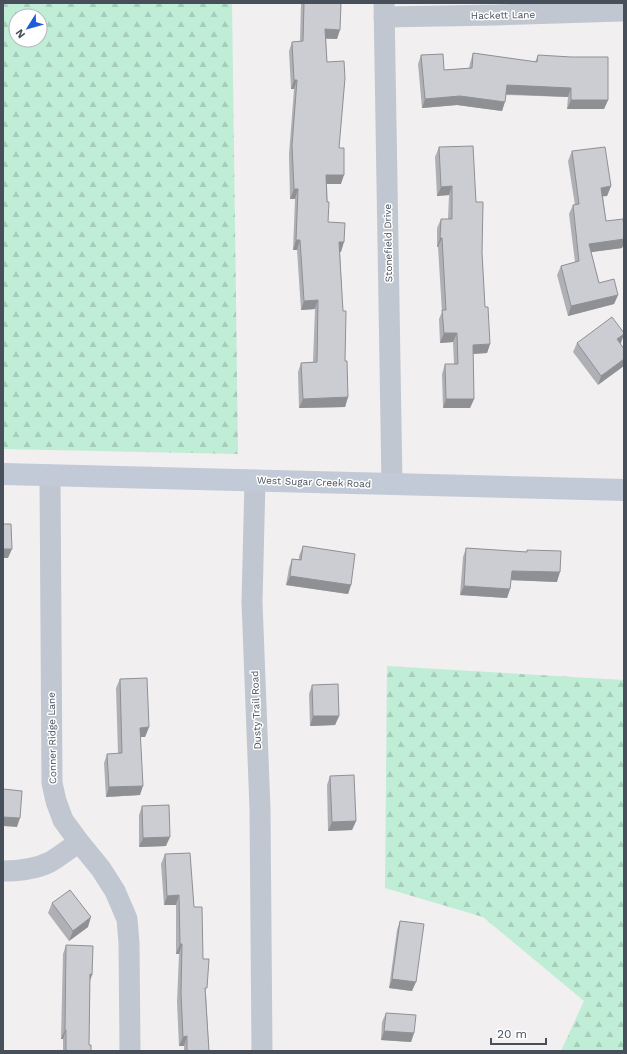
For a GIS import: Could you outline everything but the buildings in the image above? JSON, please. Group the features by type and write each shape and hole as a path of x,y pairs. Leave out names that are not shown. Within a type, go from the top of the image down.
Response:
{"main road":[{"name":"West Sugar Creek Road","path":"3,474 624,490"}],"street":[{"name":"Hackett Lane","path":"384,10 496,15 622,11"},
{"name":"Stonefield Drive","path":"384,10 392,484"},
{"name":"Conner Ridge Lane","path":"50,475 52,783 56,801 63,820 78,842 101,869 115,891 127,919 129,943 130,1051"},
{"name":"Dusty Trail Road","path":"255,480 252,602 260,809 262,1051"},
{"path":"3,871 34,867 49,862 78,842"}],"green space":[{"path":"3,3 232,3 238,454 3,449"},
{"path":"387,666 624,680 624,1051 561,1051 584,1001 483,917 385,888"}]}
